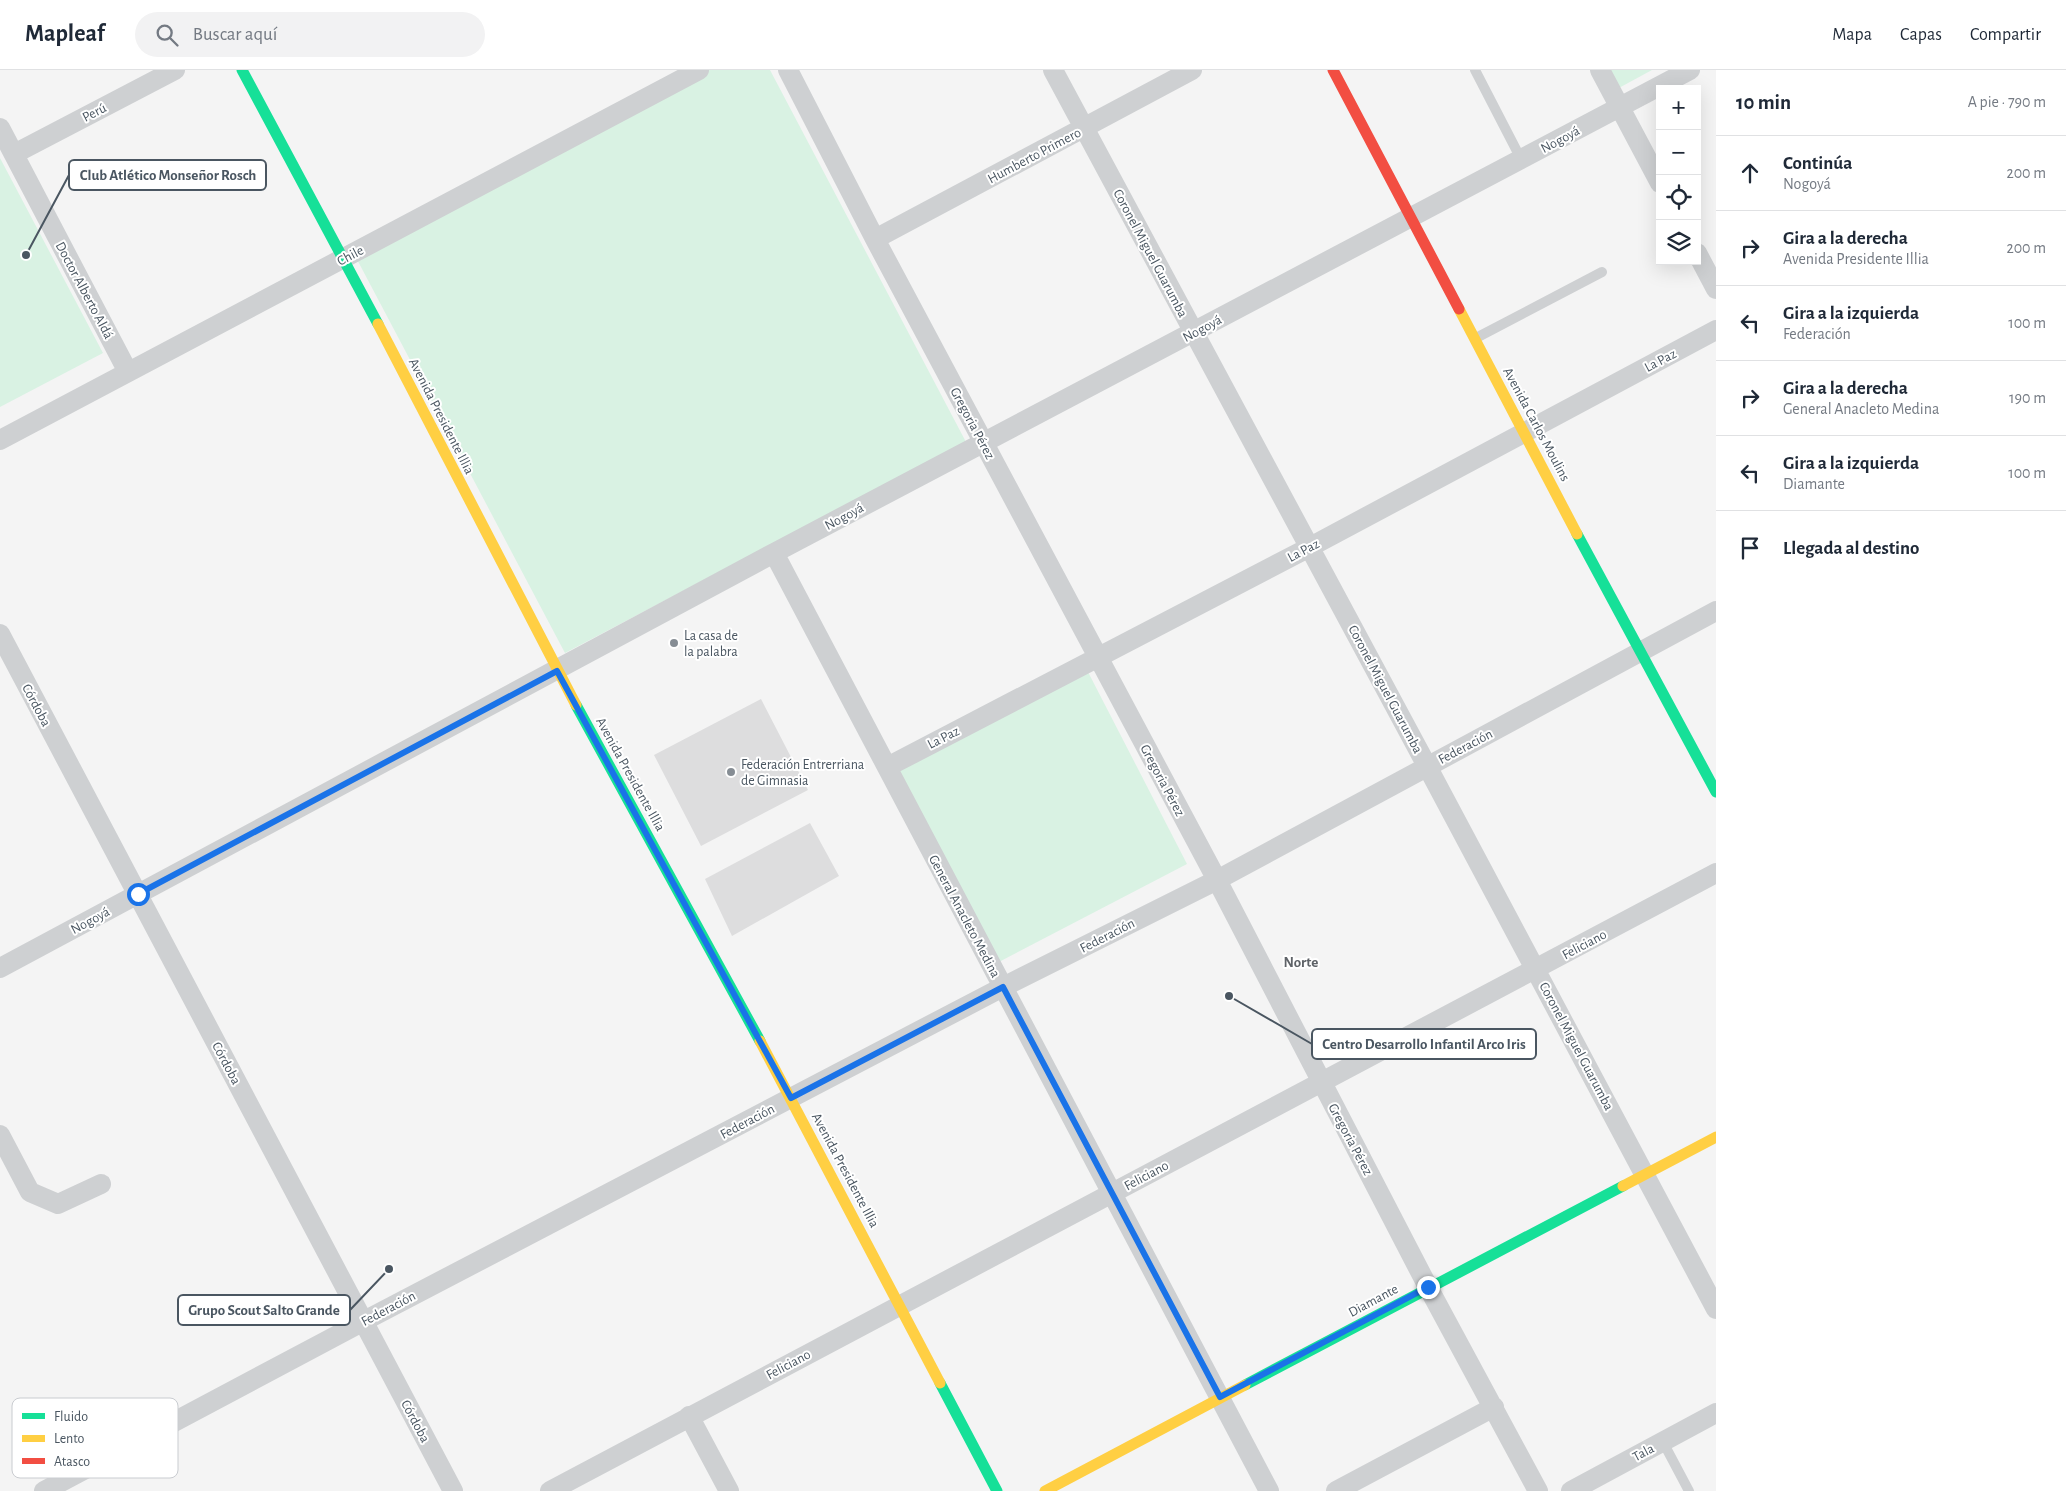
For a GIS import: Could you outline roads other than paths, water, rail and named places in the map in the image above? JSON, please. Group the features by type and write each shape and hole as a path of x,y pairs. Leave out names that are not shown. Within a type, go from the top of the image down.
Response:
{"main road":[{"name":"Avenida Presidente Illia","path":"242,70 344,258 557,671 791,1098 997,1491"},
{"name":"Avenida Carlos Moulins","path":"1333,70 1640,653 1716,792"},
{"name":"Diamante","path":"1045,1491 1428,1287 1716,1137"}],"street":[{"name":"Perú","path":"14,154 175,70"},
{"name":"Chile","path":"0,440 699,70"},
{"name":"Gregoria Pérez","path":"788,70 875,239 1217,880 1428,1287 1538,1491"},
{"name":"Coronel Miguel Guarumba","path":"1053,70 1428,766 1716,1310"},
{"name":"Humberto Primero","path":"875,239 1192,70"},
{"path":"1600,70 1656,176"},
{"name":"Nogoyá","path":"0,968 774,553 1690,70"},
{"name":"Doctor Alberto Aldá","path":"0,128 128,372"},
{"path":"1701,260 1716,288"},
{"name":"La Paz","path":"887,767 1310,547 1716,330"},
{"name":"General Anacleto Medina","path":"774,553 1269,1491"},
{"name":"Federación","path":"178,1420 1003,987 1217,880 1716,611"},
{"name":"Córdoba","path":"0,634 453,1491"},
{"name":"Feliciano","path":"550,1491 1716,874"},
{"path":"0,1135 30,1192 58,1204 101,1184"},
{"path":"1336,1491 1494,1408"},
{"name":"Tala","path":"1571,1491 1716,1413"},
{"path":"689,1416 729,1491"},
{"name":"Federación","path":"44,1491 68,1478"}],"lane":[{"path":"1475,70 1521,159"},
{"path":"1475,338 1602,272"},
{"path":"1663,1442 1689,1491"}],"place":[{"name":"Club Atlético Monseñor Rosch","path":"26,255"},
{"name":"La casa de la palabra","path":"674,643"},
{"name":"Federación Entrerriana de Gimnasia","path":"731,772"},
{"name":"Centro Desarrollo Infantil Arco Iris","path":"1229,996"},
{"name":"Grupo Scout Salto Grande","path":"389,1269"}],"district":[{"name":"Norte","path":"1301,962"}]}
